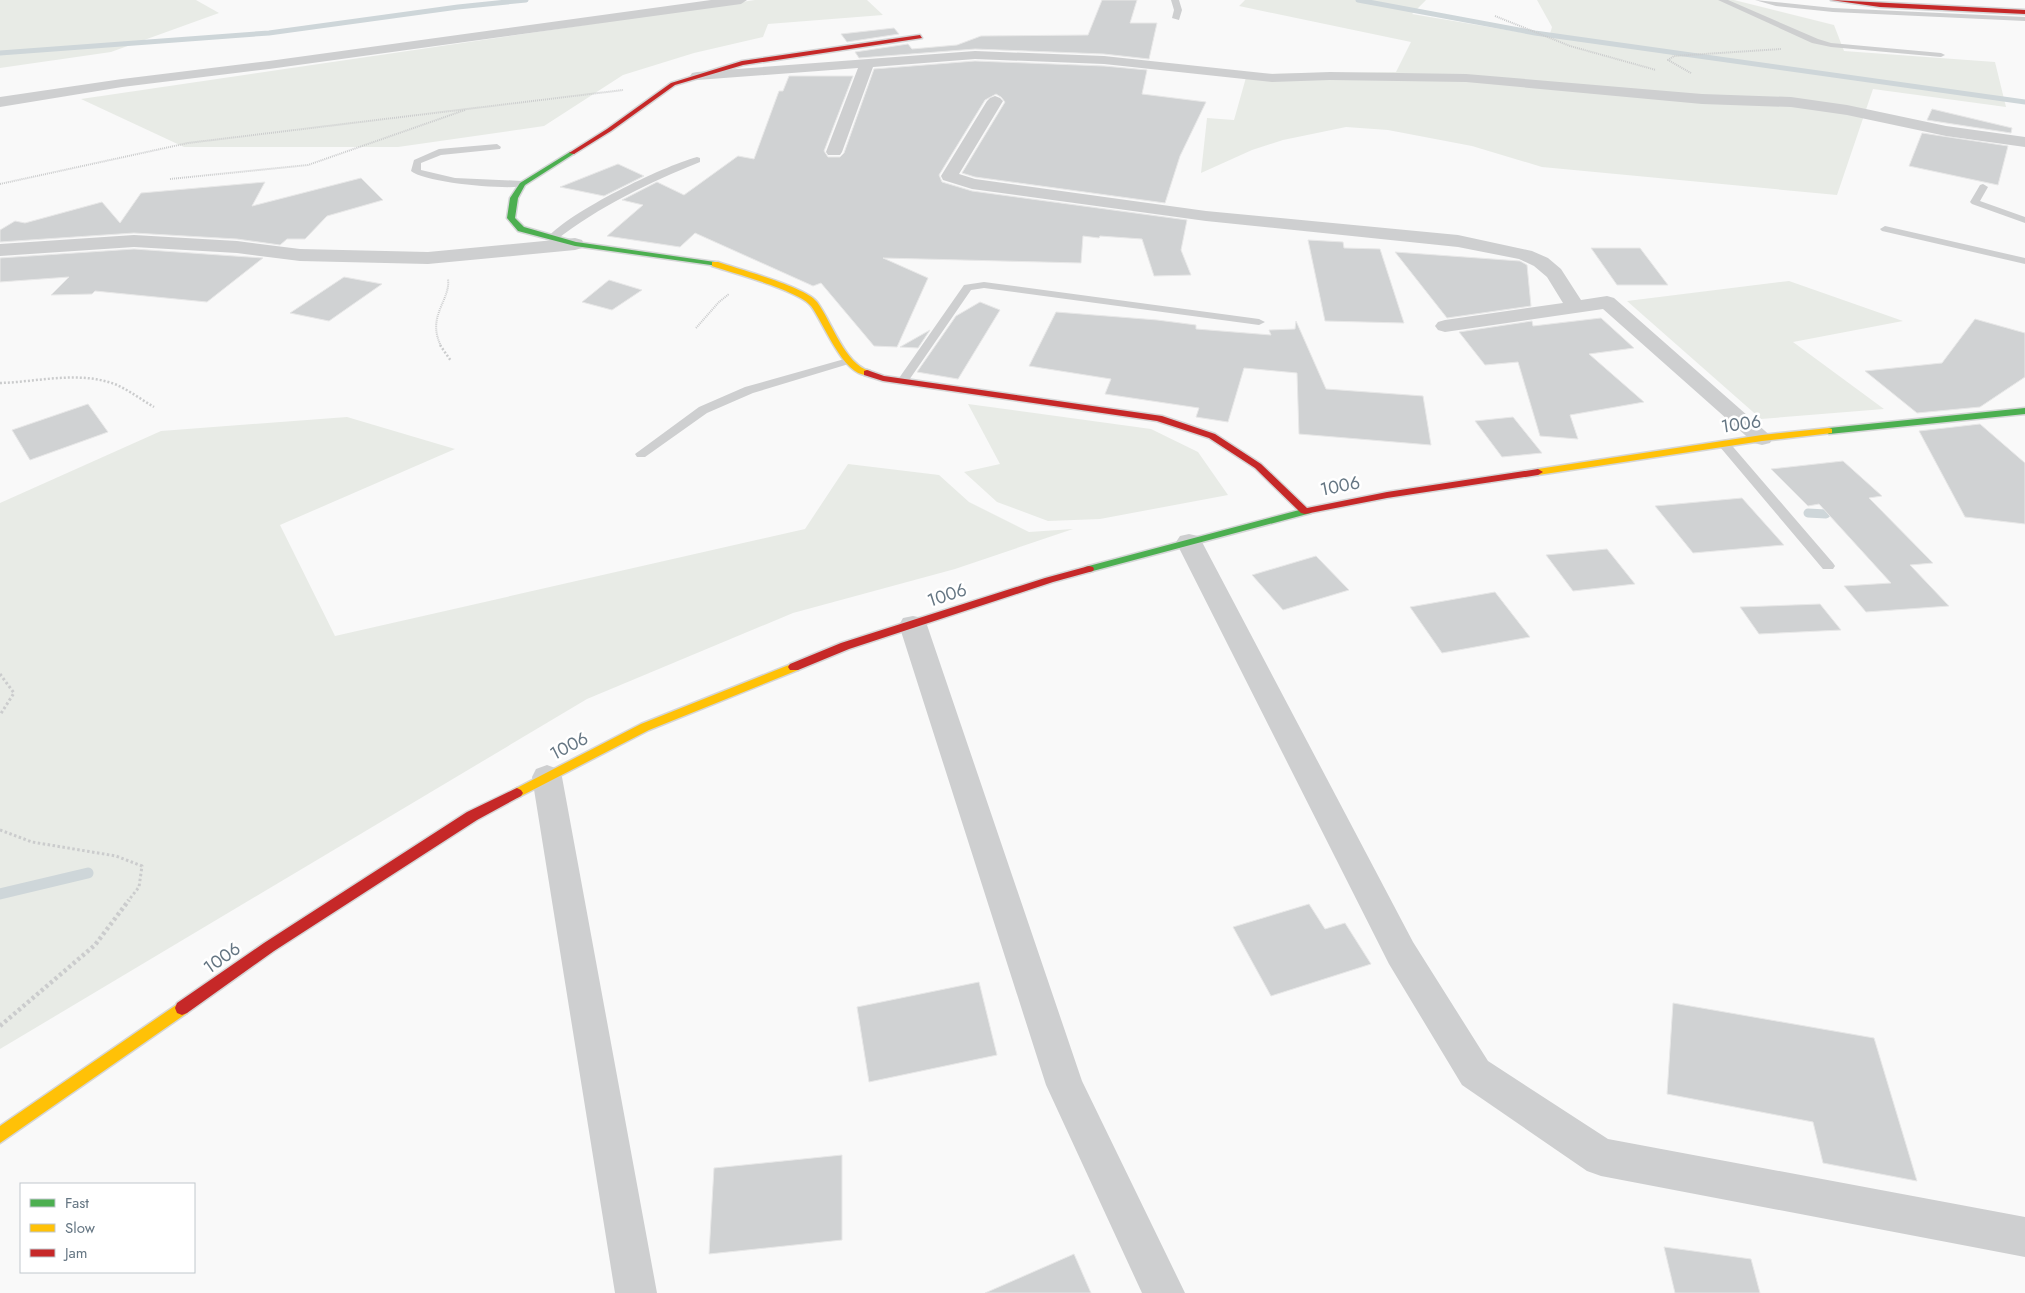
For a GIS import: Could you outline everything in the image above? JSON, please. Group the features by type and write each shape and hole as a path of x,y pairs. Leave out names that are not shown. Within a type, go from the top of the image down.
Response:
{"main road":[{"path":"1933,0 2025,5"},
{"path":"1833,5 1880,5 2025,12"},
{"path":"920,37 742,63 673,84 610,130 522,184 514,198 511,218 521,229 575,244 720,265 794,291 813,302 848,361 862,372 883,378 1159,418 1212,436 1258,466 1304,511"},
{"name":"1006","path":"0,1136 269,947 472,816 646,727 846,646 1049,580 1304,511 1387,495 1762,438 2025,411"}],"street":[{"path":"0,102 122,83 269,66 578,21 741,0"},
{"path":"697,76 975,55 1104,60 1272,78 1330,76 1466,78 1702,99 1792,102 1847,110 1946,131 2025,142"},
{"path":"834,152 867,63"},
{"path":"995,100 949,176 972,184 1197,215 1458,241 1502,250 1525,255 1540,262 1554,273 1576,307"},
{"path":"0,250 134,241 236,247 300,255 428,258 575,244"},
{"path":"1445,326 1608,302 1762,438"},
{"path":"1189,542 1401,953 1475,1073 1601,1157 2025,1237"},
{"path":"913,625 1065,1085 1164,1293"},
{"path":"547,777 636,1293"}],"lane":[{"path":"1175,0 1178,10 1176,18"},
{"path":"1722,0 1815,41 1831,45 1941,55"},
{"path":"1759,0 1776,4 1833,5"},
{"path":"1787,0 2025,19"},
{"path":"497,147 439,152 417,162 416,171 432,177 456,181 522,184"},
{"path":"552,238 579,217 616,195 641,182 697,160"},
{"path":"1983,187 1975,202 2025,220"},
{"path":"1885,229 2025,261"},
{"path":"903,381 968,287 984,285 1259,322"},
{"path":"641,454 703,410 749,390 848,361"},
{"path":"1724,444 1828,566"}],"path":[{"path":"1496,16 1570,46 1663,72"},
{"path":"1686,74 1694,75 1668,60 1674,56 1798,48 1815,41"},
{"path":"0,184 188,143 673,84"},
{"path":"170,180 308,165 471,108"},
{"path":"447,256 449,285 436,317 439,344 451,361"},
{"path":"696,328 719,302 734,291 759,278"},
{"path":"0,383 23,383 79,377 115,384 154,407"},
{"path":"0,674 14,694 0,716"},
{"path":"0,830 32,842 116,856 142,866 139,888 95,945 0,1026"}],"shaded area":[{"path":"0,0 196,0 219,13 111,52 0,68"},
{"path":"755,0 867,0 883,15 768,24 763,37 694,53 623,75 544,126 398,147 184,147 81,99"},
{"path":"1245,0 1426,0 1412,14 1549,37 1552,27 1537,0 1734,0 1834,25 1844,51 1995,62 2006,107 1873,89 1837,195 1542,167 1472,146 1388,130 1346,127 1283,140 1252,150 1201,173 1207,118 1234,120 1247,74 1396,72 1411,42 1239,6"},
{"path":"1789,281 1903,321 1793,342 1884,409 1761,419 1627,301"},
{"path":"968,404 1151,429 1198,452 1228,495 1100,519 1048,521 997,502 964,472 1000,464"},
{"path":"347,417 455,449 280,525 335,636 805,529 848,464 939,475 969,502 1029,532 1073,529 955,569 793,613 587,699 0,1049 0,503 161,431"}],"building":[{"path":"1102,0 1137,0 1130,23 1157,23 1149,59 1104,54 975,49 859,58 855,52 908,44 912,49 957,45 981,36 1088,35"},
{"path":"894,28 899,34 847,42 841,34"},
{"path":"975,61 1104,66 1147,70 1142,94 1206,102 1180,156 1165,203 975,177 962,173 1005,102 996,94 985,100 939,175 942,182 972,191 1187,220 1181,250 1191,275 1154,276 1142,239 1100,236 1099,238 1083,236 1081,263 883,258 928,278 897,347 874,346 821,283 813,286 695,233 680,247 607,236 643,205 622,200 657,182 684,195 738,156 754,159 779,91 783,91 789,76 853,76 824,151 828,157 840,157 844,153 874,69"},
{"path":"1932,109 2012,128 2011,133 1927,120"},
{"path":"1922,133 2008,146 1998,185 1909,166"},
{"path":"618,164 644,176 604,196 560,187"},
{"path":"361,178 383,200 327,216 305,239 287,239 280,245 237,239 134,233 0,242 0,230 15,221 25,223 102,202 120,223 141,193 265,182 252,206"},
{"path":"1308,240 1343,242 1344,248 1380,249 1404,323 1325,321"},
{"path":"1591,248 1640,248 1668,285 1617,285"},
{"path":"134,249 263,258 207,302 95,291 92,294 51,295 69,277 0,282 0,258"},
{"path":"1395,252 1520,261 1527,265 1531,306 1447,318"},
{"path":"344,277 382,284 329,321 290,313"},
{"path":"609,280 642,290 612,310 582,302"},
{"path":"980,302 1000,310 958,379 917,372 956,316"},
{"path":"1056,312 1157,320 1196,325 1196,329 1271,335 1269,330 1295,329 1296,321 1326,389 1423,396 1431,445 1299,434 1297,373 1244,368 1228,422 1196,417 1199,408 1105,394 1111,379 1029,366"},
{"path":"1601,318 1634,348 1589,354 1644,402 1570,415 1578,439 1540,436 1518,362 1485,365 1459,332 1532,321 1533,326"},
{"path":"1975,319 2025,333 2025,377 1980,407 1917,413 1865,371 1942,363"},
{"path":"930,330 918,348 900,347"},
{"path":"88,404 108,432 30,460 12,430"},
{"path":"1513,417 1542,453 1502,457 1475,421"},
{"path":"1980,424 2025,463 2025,524 1965,517 1919,431"},
{"path":"1843,461 1882,496 1869,498 1933,563 1910,565 1949,606 1866,612 1844,586 1891,583 1819,504 1808,506 1771,469"},
{"path":"1742,498 1784,545 1693,553 1655,506"},
{"path":"1607,549 1635,584 1573,591 1546,555"},
{"path":"1316,556 1349,590 1283,610 1252,575"},
{"path":"1495,592 1530,637 1442,653 1410,607"},
{"path":"1820,604 1841,630 1759,634 1740,607"},
{"path":"1309,904 1325,929 1345,923 1371,964 1271,996 1233,927"},
{"path":"979,982 997,1055 869,1082 857,1007"},
{"path":"1673,1003 1874,1038 1917,1181 1823,1163 1813,1122 1667,1094"},
{"path":"842,1155 842,1240 709,1254 714,1168"},
{"path":"1664,1247 1751,1259 1760,1293 1675,1293"},
{"path":"1074,1254 1091,1293 985,1293"}],"waterway":[{"path":"0,53 269,33 458,7 526,0"},
{"path":"1358,0 1535,33 2025,102"},
{"path":"1808,513 1826,514"},
{"path":"0,894 88,873"}],"traffic: fast":[{"path":"572,153 522,184 514,198 511,218 521,229 575,244 715,264"},
{"path":"1829,431 2025,411"},
{"path":"1089,569 1307,511"}],"traffic: slow":[{"path":"715,264 794,291 813,302 848,361 862,372 867,373"},
{"path":"1538,472 1762,438 1829,431"},
{"path":"517,793 645,727 794,667"},
{"path":"0,1135 182,1008"}],"traffic: jam":[{"path":"1834,0 1880,5 2025,12"},
{"path":"572,153 609,130 673,84 742,63 920,37"},
{"path":"867,373 883,378 1159,418 1212,436 1258,466 1305,511"},
{"path":"1307,511 1387,495 1538,472"},
{"path":"794,667 845,646 1049,580 1089,569"},
{"path":"182,1008 269,947 472,816 517,793"}]}
